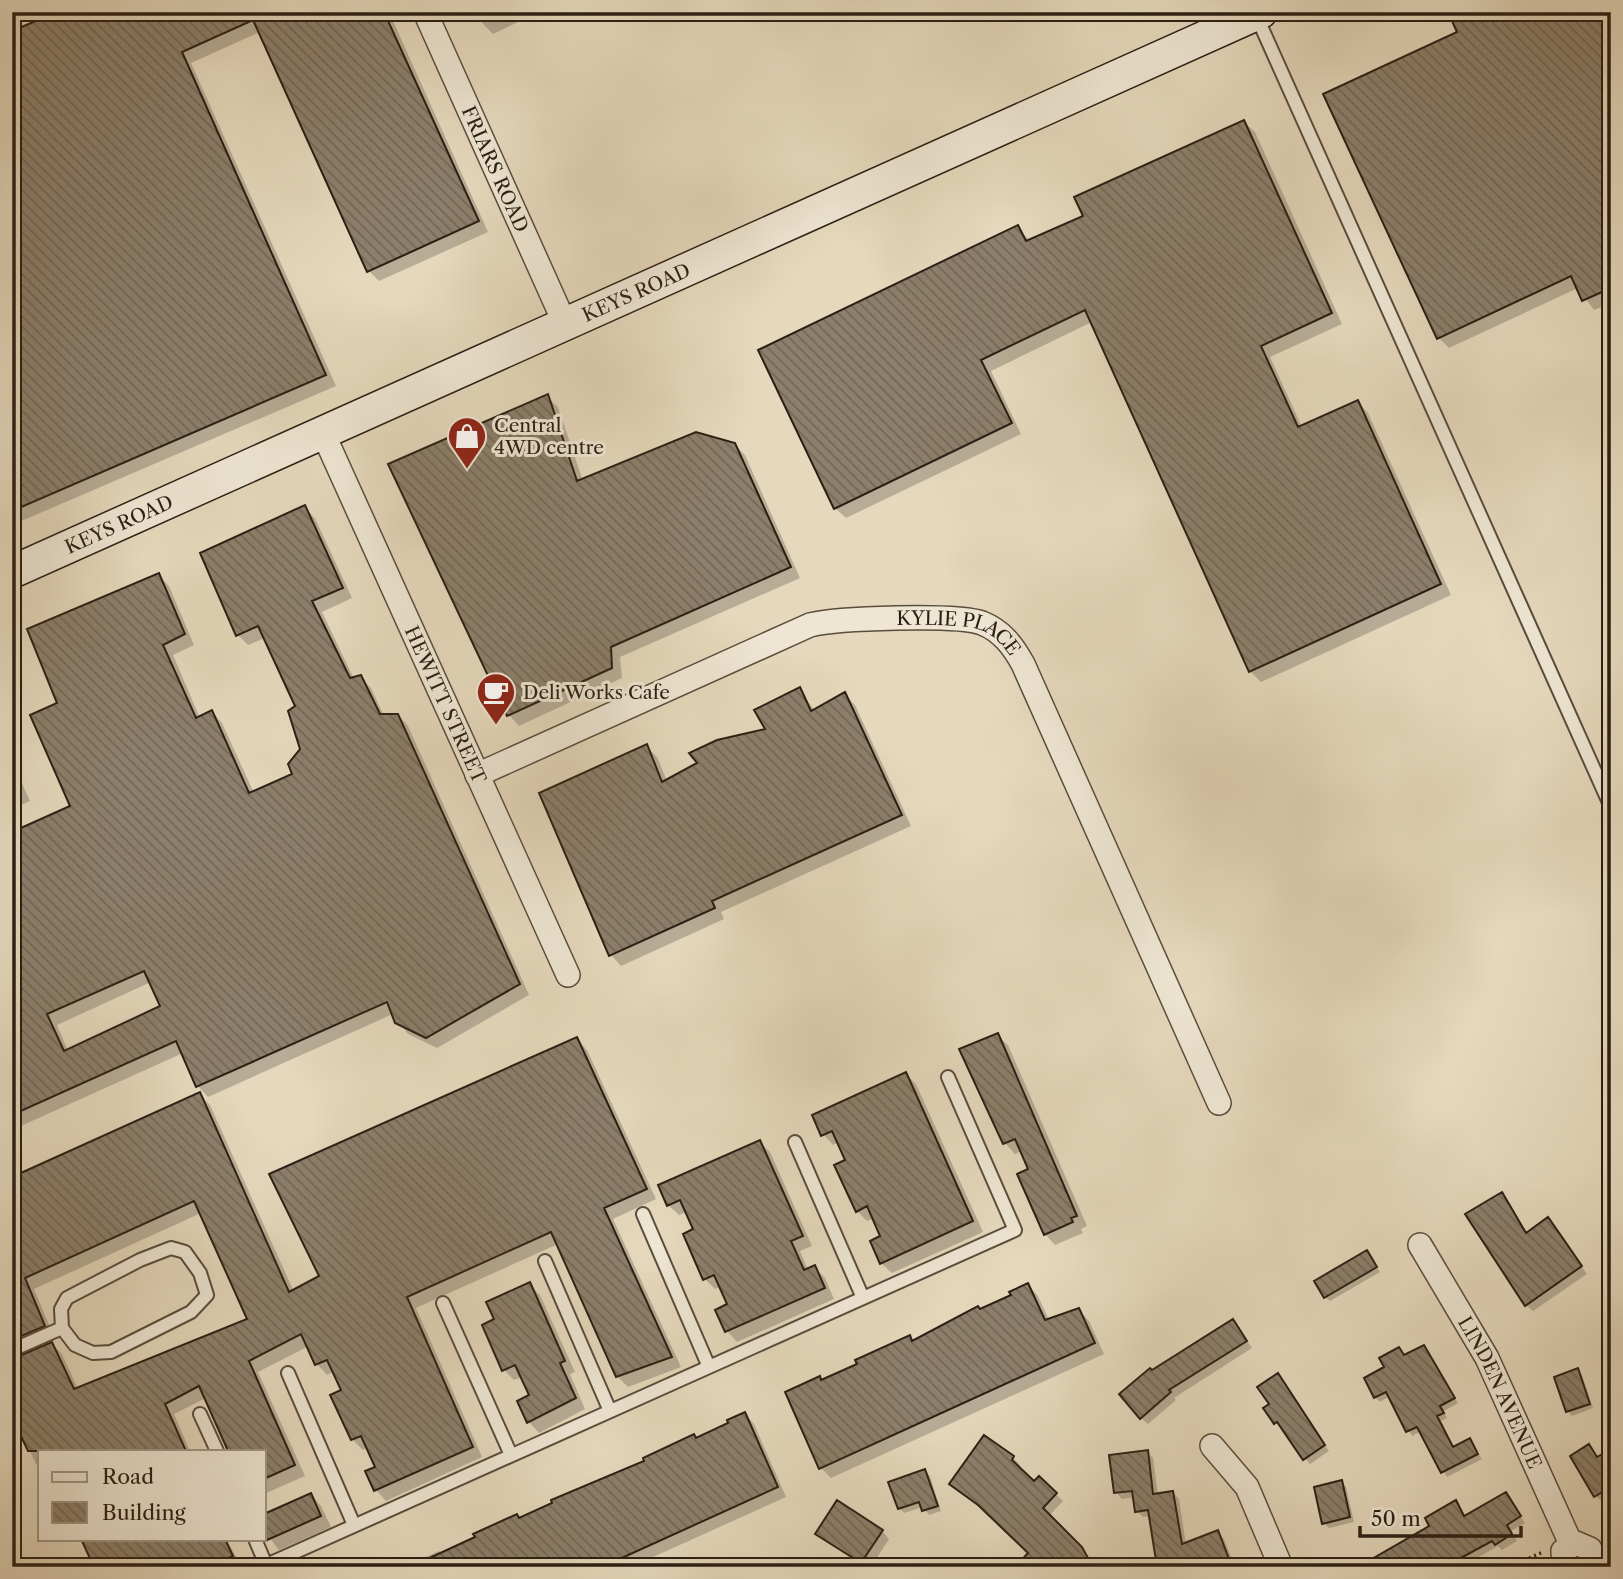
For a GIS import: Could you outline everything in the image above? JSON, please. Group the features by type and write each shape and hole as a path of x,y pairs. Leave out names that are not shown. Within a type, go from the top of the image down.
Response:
{"street":[{"name":"FRIARS ROAD","path":"425,12 565,324"},
{"name":"KEYS ROAD","path":"12,572 1258,13"},
{"name":"HEWITT STREET","path":"323,433 568,975"},
{"name":"KYLIE PLACE","path":"477,775 810,625 853,620 962,620 982,624 1012,644 1023,664 1219,1103"},
{"name":"LINDEN AVENUE","path":"1420,1245 1487,1359 1562,1559"},
{"path":"1212,1446 1247,1487 1281,1567"},
{"path":"1562,1559 1582,1543 1598,1556"}],"lane":[{"path":"1258,13 1611,807"},
{"path":"255,1540 264,1566 1015,1230 948,1077"},
{"path":"795,1142 863,1298"},
{"path":"643,1214 709,1367"},
{"path":"171,1248 185,1252 200,1273 207,1295 191,1312 111,1352 93,1353 75,1345 62,1328 61,1309 67,1298 140,1260 171,1248"},
{"path":"545,1261 610,1411"},
{"path":"443,1303 511,1455"},
{"path":"12,1350 62,1328"},
{"path":"288,1373 354,1525"},
{"path":"200,1414 217,1450"}],"path":[{"path":"1509,1567 1562,1559"}],"building":[{"path":"57,12 384,12 479,221 367,272 253,20 182,52 326,375 12,511 12,31"},
{"path":"1448,12 1611,12 1611,288 1582,301 1571,276 1437,339 1323,94 1457,32"},
{"path":"1244,120 1332,313 1261,346 1298,427 1358,400 1441,584 1249,672 1085,310 981,360 1012,423 834,509 758,350 1018,225 1026,241 1083,216 1074,197"},
{"path":"548,394 577,481 696,432 735,443 791,567 611,647 612,668 507,716 388,464"},
{"path":"305,505 343,588 312,601 350,678 361,675 380,714 398,714 520,984 426,1038 395,1023 387,1002 196,1087 176,1041 12,1115 12,832 70,806 30,715 57,703 27,629 159,573 185,634 163,645 196,718 212,710 249,793 292,774 288,764 300,749 288,711 295,706 258,626 236,636 200,553","holes":["144,971 160,1006 64,1051 47,1014"]},
{"path":"800,687 811,711 845,692 902,815 712,901 715,908 609,956 539,793 647,744 662,782 697,763 689,753 717,740 765,729 754,710"},
{"path":"998,1033 1077,1216 1071,1218 1073,1222 1044,1235 1017,1174 1028,1169 1015,1139 1003,1144 959,1049"},
{"path":"577,1037 647,1189 604,1208 672,1357 616,1377 551,1232 407,1297 473,1447 374,1491 365,1471 375,1467 361,1436 351,1440 330,1395 341,1390 327,1360 315,1365 301,1334 249,1361 295,1465 266,1478 266,1450 228,1450 199,1386 165,1404 186,1450 28,1451 12,1417 12,1359 52,1342 74,1389 247,1319 194,1201 25,1278 45,1326 12,1340 12,1177 200,1092 289,1292 319,1276 269,1174"},
{"path":"906,1072 973,1221 880,1264 870,1241 880,1236 867,1206 856,1212 834,1165 845,1160 832,1131 821,1136 812,1115"},
{"path":"760,1140 803,1236 791,1241 804,1270 815,1265 825,1288 725,1332 715,1310 727,1304 714,1275 703,1280 683,1234 693,1229 680,1200 667,1206 658,1185"},
{"path":"1502,1192 1526,1233 1548,1217 1582,1266 1525,1306 1465,1214"},
{"path":"1367,1250 1377,1267 1324,1298 1314,1281"},
{"path":"530,1282 565,1361 560,1363 576,1398 527,1423 517,1401 529,1395 515,1365 502,1371 482,1325 494,1319 486,1302"},
{"path":"1028,1283 1045,1320 1079,1308 1095,1343 819,1469 785,1392 820,1376 821,1380 857,1364 855,1360 910,1335 912,1341 978,1306 980,1309 1011,1295 1009,1292"},
{"path":"1233,1319 1247,1341 1169,1390 1171,1392 1140,1419 1119,1394 1150,1368 1152,1370"},
{"path":"1424,1345 1455,1398 1440,1406 1444,1413 1437,1416 1453,1447 1470,1438 1478,1454 1441,1473 1417,1427 1406,1432 1386,1392 1374,1398 1364,1378 1384,1367 1379,1358 1399,1347 1404,1355"},
{"path":"1578,1368 1590,1404 1566,1412 1554,1377"},
{"path":"1278,1373 1325,1445 1303,1460 1277,1422 1274,1424 1263,1408 1269,1404 1257,1387"},
{"path":"745,1412 778,1487 602,1567 410,1567 475,1537 473,1534 517,1514 519,1518 552,1503 551,1500 644,1461 643,1458 694,1434 696,1438 728,1423 727,1420"},
{"path":"984,1435 1014,1456 1012,1460 1034,1481 1039,1476 1057,1493 1043,1508 1082,1547 1093,1567 1015,1567 1028,1553 978,1505 949,1484"},
{"path":"1589,1444 1597,1457 1611,1449 1611,1487 1594,1497 1570,1456"},
{"path":"1148,1450 1153,1494 1173,1491 1182,1544 1218,1530 1232,1567 1157,1567 1148,1510 1135,1512 1132,1491 1114,1493 1109,1455"},
{"path":"925,1469 938,1506 922,1511 919,1502 898,1509 888,1482"},
{"path":"1342,1480 1350,1517 1322,1524 1314,1487"},
{"path":"1506,1492 1521,1516 1507,1525 1512,1534 1495,1545 1492,1541 1457,1560 1461,1567 1358,1567 1429,1526 1425,1518 1456,1500 1464,1516"},
{"path":"311,1493 321,1516 265,1541 266,1513"},
{"path":"837,1500 883,1530 861,1563 815,1534"},
{"path":"81,1540 225,1540 233,1556 209,1567 94,1567"}],"place":[{"name":"Central 4WD centre","path":"467,470"},
{"name":"Deli Works Cafe","path":"496,726"}]}
